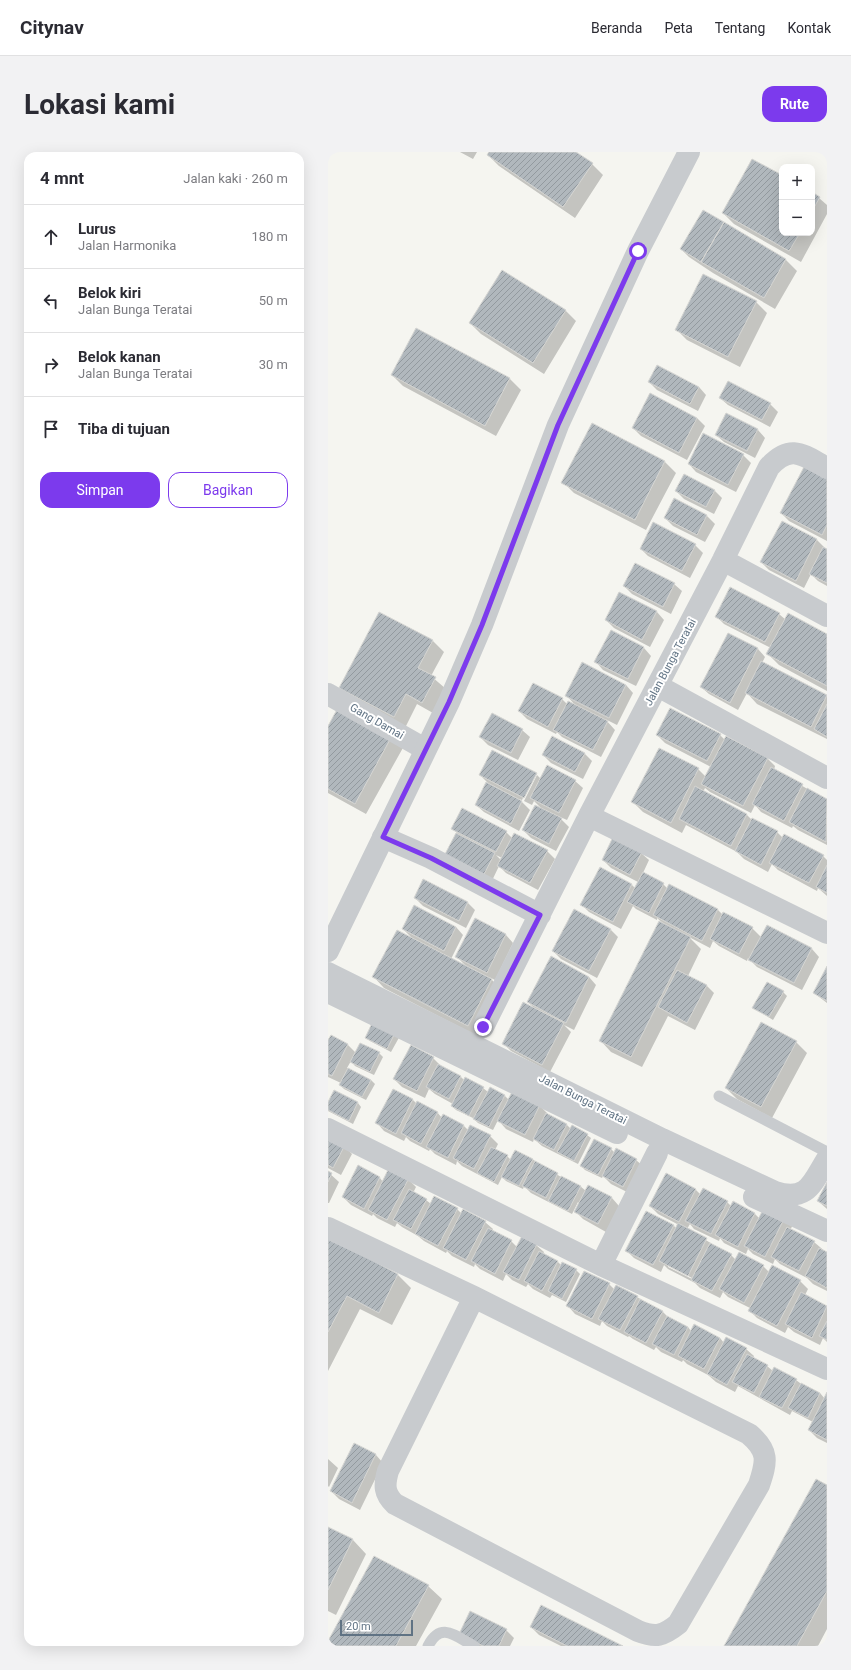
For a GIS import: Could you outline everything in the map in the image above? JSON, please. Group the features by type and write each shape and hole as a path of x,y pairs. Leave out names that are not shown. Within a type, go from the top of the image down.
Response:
{"street":[{"path":"328,951 449,702 482,625 558,425 635,257 689,152"},
{"name":"Jalan Bunga Teratai","path":"483,1027 590,816 723,560 769,467 777,458 786,453 794,453 827,468"},
{"path":"723,560 827,616"},
{"path":"658,686 827,778"},
{"name":"Gang Damai","path":"328,694 425,749"},
{"path":"590,816 827,933"},
{"path":"383,837 431,858 540,915"},
{"name":"Jalan Bunga Teratai","path":"328,973 662,1139 775,1192 786,1195 800,1194 811,1185 827,1159"},
{"path":"328,992 657,1153 827,1231"},
{"path":"328,1129 601,1264 827,1369"},
{"path":"601,1264 657,1153"},
{"path":"328,1228 474,1297 749,1434 758,1442 765,1454 765,1468 759,1485 678,1624 669,1630 659,1635 648,1635 395,1504 389,1498 385,1483 388,1471 474,1297"}],"lane":[{"path":"719,1096 827,1152"},
{"path":"428,1646 432,1638 439,1632 447,1632 474,1646"}],"building":[{"path":"489,152 576,152 593,163 563,207 487,155"},
{"path":"752,159 779,173 779,236 798,236 789,251 722,213"},
{"path":"815,194 820,197 815,206"},
{"path":"703,210 724,222 701,262 680,249"},
{"path":"724,222 786,259 764,298 701,262"},
{"path":"502,270 566,310 533,363 469,323"},
{"path":"703,274 757,301 728,357 675,330"},
{"path":"416,328 510,378 485,426 391,375"},
{"path":"657,365 699,387 690,404 648,382"},
{"path":"728,381 771,403 762,420 719,398"},
{"path":"650,393 697,418 679,453 632,428"},
{"path":"726,413 758,429 747,451 715,435"},
{"path":"592,423 665,461 635,520 561,483"},
{"path":"703,433 744,454 728,485 688,464"},
{"path":"805,465 827,476 827,525 822,535 780,513"},
{"path":"684,474 715,490 706,507 675,491"},
{"path":"674,498 707,515 697,535 664,518"},
{"path":"782,521 817,539 796,581 760,562"},
{"path":"653,522 696,544 682,571 640,549"},
{"path":"823,547 827,549 827,583 809,574"},
{"path":"635,563 675,583 663,607 623,586"},
{"path":"730,587 780,613 765,642 715,617"},
{"path":"619,592 657,611 642,640 605,620"},
{"path":"379,612 433,640 418,668 436,677 422,703 406,694 394,717 339,688"},
{"path":"788,613 827,634 827,686 766,654"},
{"path":"611,630 644,647 628,679 594,662"},
{"path":"728,633 758,648 730,703 700,687"},
{"path":"761,661 827,695 811,727 745,693"},
{"path":"582,662 626,685 609,718 565,696"},
{"path":"533,683 563,698 548,727 518,711"},
{"path":"568,701 608,721 593,750 553,730"},
{"path":"340,704 393,734 355,804 328,789 328,726"},
{"path":"827,704 827,737 814,729"},
{"path":"670,708 721,734 707,761 656,735"},
{"path":"492,713 523,729 511,753 479,737"},
{"path":"552,736 585,753 575,772 542,755"},
{"path":"726,736 768,758 743,806 701,784"},
{"path":"659,748 699,768 671,823 631,802"},
{"path":"492,750 537,773 524,798 479,775"},
{"path":"547,765 576,780 559,813 530,798"},
{"path":"771,767 803,784 784,821 752,804"},
{"path":"486,782 522,801 511,824 475,805"},
{"path":"695,786 747,814 731,846 679,819"},
{"path":"807,788 827,799 826,842 789,822"},
{"path":"535,805 562,818 549,844 522,830"},
{"path":"462,808 507,831 496,852 451,829"},
{"path":"752,818 778,831 761,865 735,851"},
{"path":"456,833 495,853 481,880 442,860"},
{"path":"514,833 548,850 530,883 497,866"},
{"path":"784,834 824,855 809,883 769,863"},
{"path":"613,837 642,852 630,875 602,860"},
{"path":"827,865 827,893 816,887"},
{"path":"600,867 632,884 613,922 580,905"},
{"path":"643,872 664,883 649,913 627,902"},
{"path":"423,879 468,902 459,921 414,898"},
{"path":"669,884 718,909 702,941 653,915"},
{"path":"414,905 456,927 444,951 402,929"},
{"path":"574,909 611,929 589,971 552,951"},
{"path":"723,912 753,927 739,954 710,939"},
{"path":"475,918 506,934 487,973 455,957"},
{"path":"659,921 691,937 631,1057 599,1041"},
{"path":"767,925 812,948 794,983 748,960"},
{"path":"397,930 492,979 468,1026 372,977"},
{"path":"551,956 589,977 566,1023 527,1002"},
{"path":"827,966 827,1001 813,993"},
{"path":"677,970 707,985 687,1023 658,1007"},
{"path":"767,982 784,991 769,1017 752,1008"},
{"path":"523,1002 564,1023 542,1065 502,1044"},
{"path":"375,1017 397,1029 387,1049 365,1038"},
{"path":"761,1022 797,1041 761,1107 725,1088"},
{"path":"331,1035 348,1044 332,1076 328,1074 328,1040"},
{"path":"360,1043 380,1052 370,1072 350,1062"},
{"path":"411,1045 434,1057 417,1091 393,1079"},
{"path":"438,1064 461,1076 449,1099 426,1087"},
{"path":"348,1068 371,1080 362,1097 339,1085"},
{"path":"465,1077 484,1087 469,1116 451,1106"},
{"path":"490,1087 505,1095 489,1127 473,1119"},
{"path":"393,1089 413,1099 396,1134 375,1123"},
{"path":"334,1090 358,1102 349,1121 328,1110 328,1102"},
{"path":"513,1090 540,1105 525,1135 497,1121"},
{"path":"417,1101 438,1112 421,1144 401,1133"},
{"path":"546,1113 567,1124 554,1150 533,1139"},
{"path":"443,1114 464,1125 448,1158 426,1147"},
{"path":"470,1125 491,1135 474,1169 453,1158"},
{"path":"572,1125 588,1134 574,1161 557,1152"},
{"path":"328,1137 345,1145 333,1168 328,1165"},
{"path":"594,1139 612,1148 598,1175 580,1166"},
{"path":"491,1147 508,1155 494,1182 477,1173"},
{"path":"616,1148 637,1159 623,1187 602,1176"},
{"path":"515,1150 533,1159 519,1186 501,1177"},
{"path":"535,1161 558,1173 546,1198 522,1186"},
{"path":"358,1165 380,1177 364,1209 342,1197"},
{"path":"389,1168 409,1178 387,1220 368,1210"},
{"path":"328,1171 332,1173 328,1182"},
{"path":"666,1173 696,1189 679,1222 649,1206"},
{"path":"561,1176 581,1186 568,1211 548,1201"},
{"path":"827,1182 827,1206 817,1201"},
{"path":"588,1185 612,1197 598,1224 574,1212"},
{"path":"703,1188 728,1201 711,1234 685,1221"},
{"path":"409,1189 427,1199 411,1229 393,1220"},
{"path":"434,1196 458,1208 438,1246 415,1234"},
{"path":"733,1201 755,1213 738,1247 715,1235"},
{"path":"765,1206 785,1217 765,1257 744,1246"},
{"path":"463,1209 486,1221 466,1260 443,1248"},
{"path":"646,1211 674,1225 653,1265 625,1251"},
{"path":"678,1223 707,1238 688,1276 659,1261"},
{"path":"787,1227 815,1241 799,1271 771,1257"},
{"path":"488,1228 512,1240 495,1274 471,1261"},
{"path":"522,1236 537,1244 519,1280 503,1272"},
{"path":"328,1237 398,1274 379,1313 347,1296 328,1332"},
{"path":"710,1243 732,1254 712,1291 691,1280"},
{"path":"819,1248 827,1252 827,1288 805,1276"},
{"path":"539,1251 558,1261 542,1291 524,1281"},
{"path":"739,1252 764,1265 744,1303 719,1289"},
{"path":"562,1262 577,1269 562,1299 548,1291"},
{"path":"772,1265 801,1280 777,1326 748,1311"},
{"path":"584,1271 610,1283 592,1319 566,1306"},
{"path":"616,1285 638,1296 620,1330 598,1319"},
{"path":"801,1292 827,1306 812,1338 785,1324"},
{"path":"640,1299 663,1311 646,1343 624,1332"},
{"path":"667,1316 688,1327 674,1355 652,1344"},
{"path":"827,1321 827,1340 819,1336"},
{"path":"694,1324 720,1338 704,1369 678,1356"},
{"path":"726,1337 747,1348 727,1385 707,1374"},
{"path":"747,1354 768,1365 754,1393 732,1382"},
{"path":"774,1367 797,1379 782,1408 759,1397"},
{"path":"801,1383 820,1393 808,1418 788,1408"},
{"path":"827,1392 827,1440 808,1430"},
{"path":"354,1443 376,1454 352,1503 330,1491"},
{"path":"816,1479 827,1485 827,1591 797,1646 724,1646"},
{"path":"328,1527 353,1539 328,1590"},
{"path":"374,1556 429,1585 396,1646 328,1646 328,1641"},
{"path":"541,1605 623,1646 567,1646 530,1627"},
{"path":"470,1611 507,1629 499,1646 483,1646 459,1634"}],"route":[{"path":"483,1027 540,915 431,858 383,837 449,702 482,625 558,425 638,251"}]}
